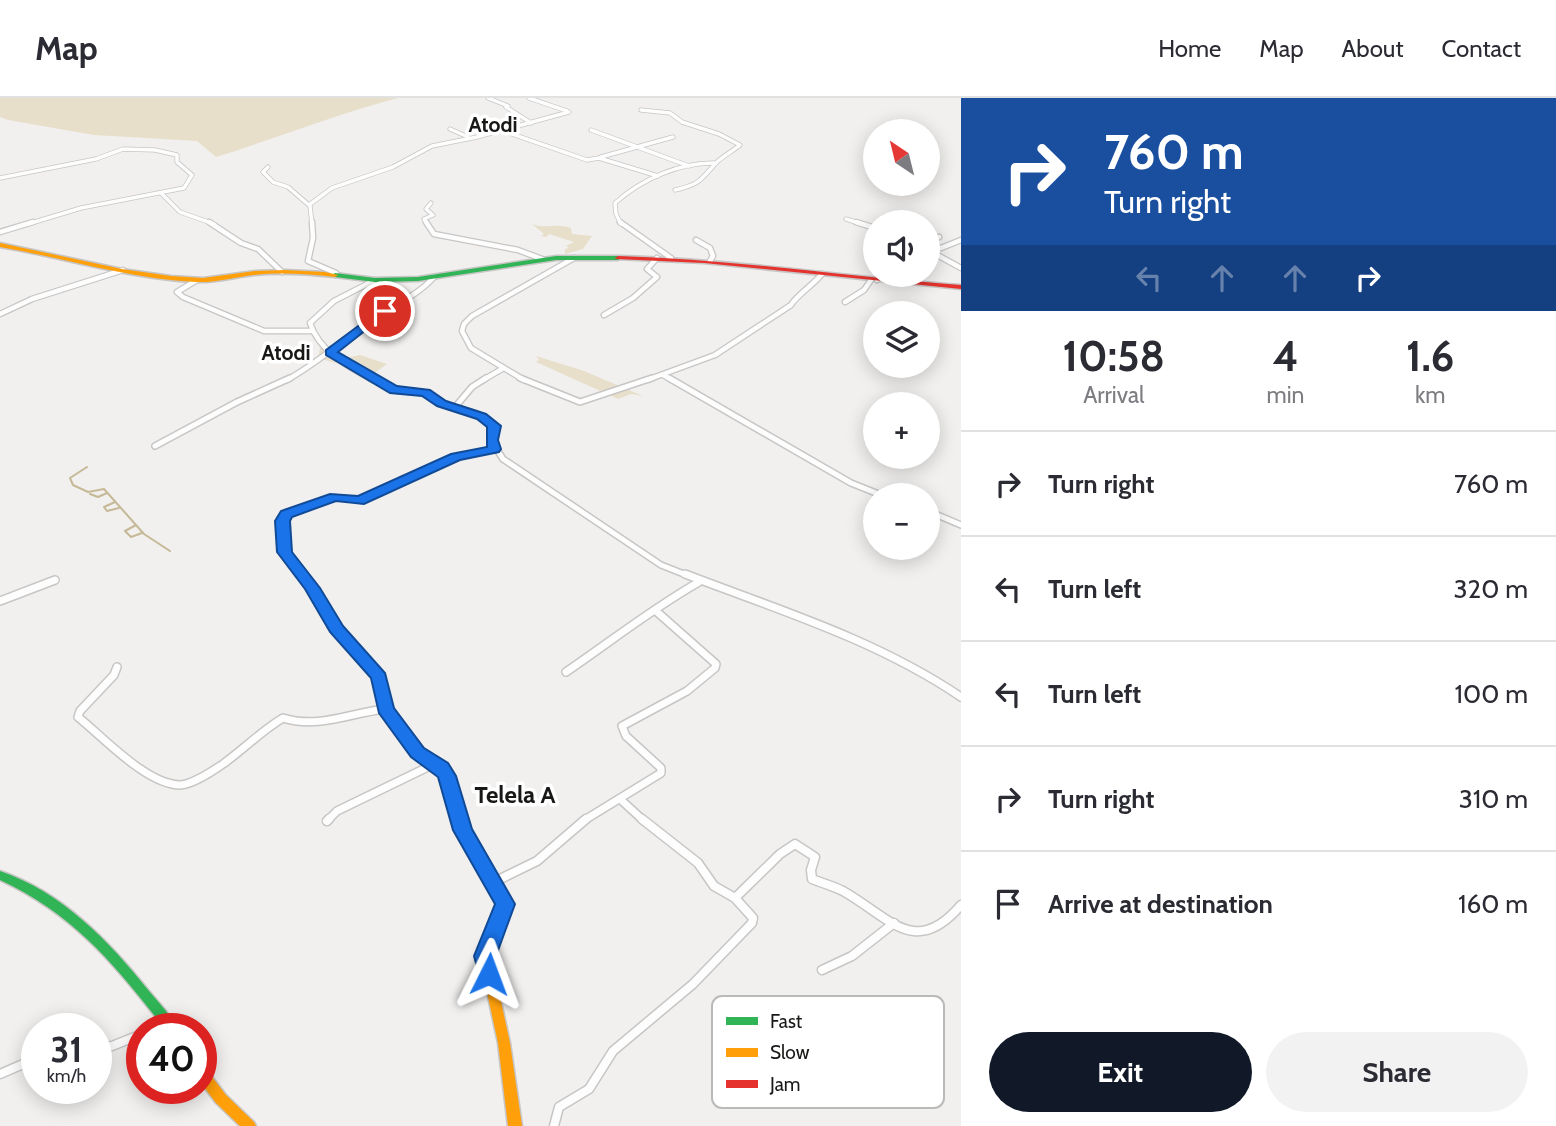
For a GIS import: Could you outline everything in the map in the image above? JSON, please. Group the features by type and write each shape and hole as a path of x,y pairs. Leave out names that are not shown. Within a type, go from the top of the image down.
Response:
{"street":[{"path":"488,98 508,106 506,107 531,123"},
{"path":"309,205 332,188 393,167 432,146 569,112 529,98"},
{"path":"641,110 670,113 682,122 719,134 740,145 716,163 709,176 675,190"},
{"path":"450,129 470,138"},
{"path":"501,130 587,160 673,136"},
{"path":"591,130 689,166"},
{"path":"0,178 96,159 124,149 155,150 177,155 177,162 192,175 184,188 80,208 0,232"},
{"path":"599,158 658,176"},
{"path":"671,258 649,240 624,228 615,217 615,203 658,176 702,161 716,163"},
{"path":"268,167 262,172 273,182 288,187 309,205 313,238 307,261 336,273 375,280 434,277 542,259 671,258 863,277"},
{"path":"160,193 180,212 217,225 240,243 258,249 282,272"},
{"path":"431,203 426,209 433,214 424,219 434,234 517,250 542,259"},
{"path":"846,219 863,224"},
{"path":"954,236 961,240"},
{"path":"696,240 710,248 713,256 710,261"},
{"path":"940,248 961,240"},
{"path":"0,245 46,252 123,270 197,280 282,272 336,273"},
{"path":"940,255 960,267"},
{"path":"574,258 499,300 464,324 463,334 469,347 502,369 578,402 702,362 733,345 764,321 791,305 795,298 808,290 822,274"},
{"path":"604,315 633,298 657,277 647,269 657,258"},
{"path":"0,314 32,299 123,270"},
{"path":"155,446 237,402 281,384 330,353 378,316 425,287 434,277"},
{"path":"197,280 177,289 177,292 264,331 311,331"},
{"path":"375,280 345,294 321,311 310,323 311,331 330,353 394,390 425,393 442,403 476,414 492,424 494,449 515,469 649,558 699,582 771,605 885,651 923,671 961,697"},
{"path":"940,285 961,287"},
{"path":"845,302 867,287"},
{"path":"456,406 472,387 502,369"},
{"path":"663,375 863,488"},
{"path":"494,449 456,457 359,501 335,497 282,517 285,552 312,588 336,628 379,677 385,709 418,752 446,773 462,830 503,897 505,908 485,956 504,1044 515,1126"},
{"path":"940,516 961,525"},
{"path":"0,601 55,580"},
{"path":"566,672 671,598 699,582"},
{"path":"495,882 537,861 583,821 654,779 662,770 626,736 622,726 678,696 716,666 714,661 691,644 656,611"},
{"path":"117,667 114,675 78,716 149,775 174,785 192,783 210,773 234,757 272,723 283,718 293,722 321,722 385,709"},
{"path":"327,821 337,811 434,764"},
{"path":"554,1126 559,1107 588,1090 608,1056 693,984 752,923 753,918 735,898 714,886 698,863 662,837 620,799"},
{"path":"735,898 753,885 783,851 795,844 806,849 815,858 811,870 812,879 844,891 873,912 919,933 930,933 961,905"},
{"path":"0,875 25,885 67,915 139,985 159,1013"},
{"path":"822,970 838,965 870,945 894,923"},
{"path":"0,1074 21,1065"},
{"path":"217,1094 249,1126"}],"shaded area":[{"path":"0,98 398,98 216,157 197,141 94,135 8,120 0,117"},
{"path":"532,224 571,228 572,234 592,236 583,249 565,254 565,249 569,248 566,246 574,242 549,234 546,237 541,236 544,234"},
{"path":"353,329 363,330 337,354 346,358 360,355 387,364 369,377 377,382 374,383 339,364 318,358 320,348 339,343"},
{"path":"536,356 584,371 643,396 631,394 618,399 536,362 539,360"}],"waterway":[{"path":"87,467 70,478 73,485 88,492 104,489 136,525"},
{"path":"90,494 98,497 107,493"},
{"path":"115,502 104,507 107,511 119,508"},
{"path":"136,525 144,534 170,551"},
{"path":"136,525 125,531 131,537 142,533"}],"traffic: fast":[{"path":"335,275 375,280 418,279 556,258 618,258"},
{"path":"288,557 285,552 282,517 286,514 335,497 359,501 456,457 494,449"},
{"path":"0,875 27,887 75,920 136,983 159,1013"}],"traffic: slow":[{"path":"0,245 171,278 203,280 275,272 335,275"},
{"path":"486,960 504,1043 515,1126"},
{"path":"217,1094 249,1126"}],"traffic: jam":[{"path":"618,258 747,265 961,287"},
{"path":"288,557 312,588 336,628 379,677 385,709 403,736 418,752 446,773 462,830 503,897 505,908 485,955 486,960"}],"district":[{"name":"Atodi","path":"493,125"},
{"name":"Atodi","path":"286,353"},
{"name":"Telela A","path":"515,795"}],"route":[{"path":"385,311 330,353 394,390 425,393 442,403 481,416 494,426 494,449 456,457 359,501 354,502 340,496 286,514 282,517 285,552 312,588 336,628 376,672 385,696 385,709 403,736 418,752 446,773 462,830 495,882 505,904 485,956 489,974"}]}
